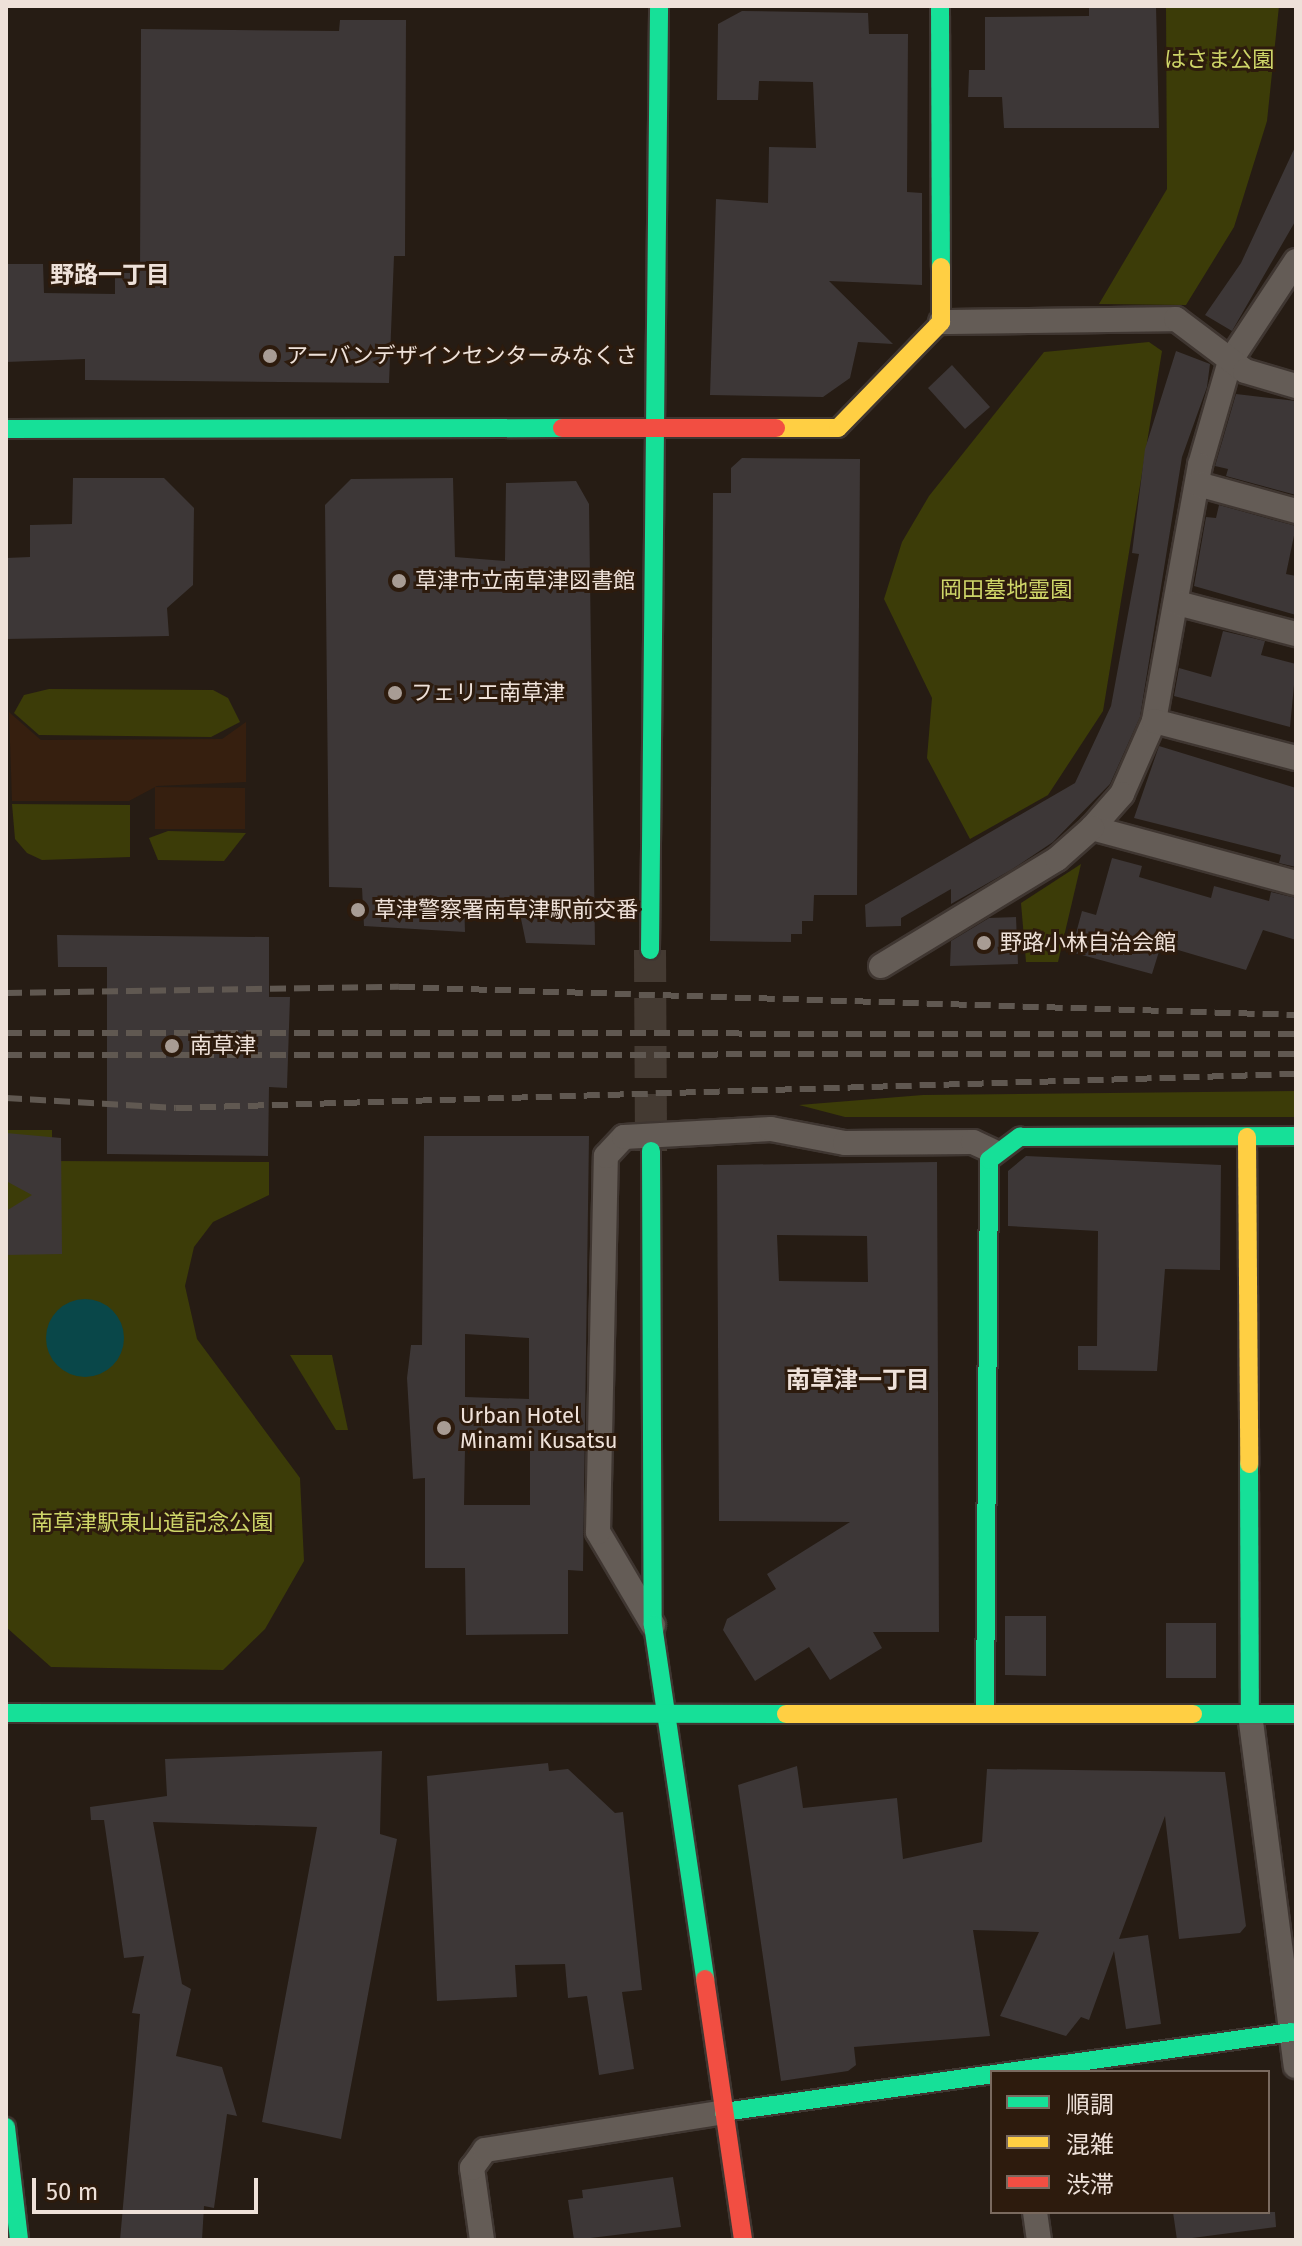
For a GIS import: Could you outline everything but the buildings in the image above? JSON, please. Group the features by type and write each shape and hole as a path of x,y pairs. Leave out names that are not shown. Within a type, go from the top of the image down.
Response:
{"street":[{"path":"650,950 650,430 659,6"},
{"path":"6,429 838,428 941,322 940,6"},
{"path":"881,966 1057,859 1092,828 1122,794 1154,721 1198,484 1230,361 1296,261"},
{"path":"941,322 1176,319 1230,361 1296,386"},
{"path":"1198,484 1296,511"},
{"path":"1177,603 1296,634"},
{"path":"1154,721 1296,758"},
{"path":"1092,828 1296,883"},
{"path":"653,1625 598,1532 606,1156 624,1137 771,1129 845,1143 973,1142 994,1152"},
{"path":"985,1711 985,1171 994,1152 1020,1137 1296,1136"},
{"path":"1247,1137 1250,1714 1296,2066"},
{"path":"651,1151 653,1625 663,1710 743,2240"},
{"path":"6,1713 663,1710 1296,1714"},
{"path":"1015,2070 1292,2032"},
{"path":"482,2240 472,2168 485,2150 990,2074"},
{"path":"6,2127 19,2240"},
{"path":"1035,2214 1039,2240"}],"shaded area":[{"path":"9,712 41,740 222,739 246,722 246,782 157,786 129,801 12,801"},
{"path":"155,787 245,788 245,829 155,829"}],"green space":[{"name":"はさま公園","path":"1166,6 1279,6 1267,121 1234,227 1186,305 1099,304 1167,189"},
{"name":"岡田墓地霊園","path":"1149,342 1162,351 1103,711 1048,795 970,839 927,758 932,698 884,599 902,542 929,496 1044,352"},
{"path":"49,689 213,690 228,698 240,722 211,737 39,735 14,713 24,695"},
{"path":"12,804 130,805 130,857 42,860 27,853 15,839"},
{"path":"168,831 246,833 224,861 158,860 149,838"},
{"path":"1081,864 1058,962 1026,962 1021,903"},
{"path":"1296,1091 1296,1117 845,1117 799,1105 923,1095"},
{"name":"南草津駅東山道記念公園","path":"6,1130 52,1130 52,1161 269,1162 269,1195 213,1222 194,1247 185,1286 197,1339 300,1478 304,1561 265,1629 223,1670 51,1667 6,1627"},
{"path":"290,1355 332,1355 348,1430 336,1430"}],"water":[{"path":"85,1299 100,1302 112,1311 121,1323 124,1338 121,1353 112,1365 100,1374 85,1377 70,1374 58,1365 49,1353 46,1338 49,1323 58,1311 70,1302"}],"tunnel":[{"path":"650,950 651,1151"}],"railway":[{"path":"6,993 399,987 1296,1015"},
{"path":"6,1033 1296,1034"},
{"path":"6,1055 1296,1054"},
{"path":"6,1098 176,1108 1296,1074"}],"traffic: fast":[{"path":"650,950 659,6"},
{"path":"940,6 941,267"},
{"path":"6,429 562,428"},
{"path":"985,1711 989,1160 1020,1137 1296,1136"},
{"path":"651,1151 653,1625 705,1979"},
{"path":"1249,1464 1250,1714"},
{"path":"6,1713 786,1714"},
{"path":"1193,1714 1296,1714"},
{"path":"1022,2070 1292,2032"},
{"path":"724,2112 990,2075"},
{"path":"6,2127 19,2240"}],"traffic: slow":[{"path":"776,428 838,428 941,322 941,267"},
{"path":"1247,1137 1249,1464"},
{"path":"786,1714 1193,1714"}],"traffic: jam":[{"path":"562,428 776,428"},
{"path":"705,1979 743,2240"}],"place":[{"name":"アーバンデザインセンターみなくさ","path":"270,356"},
{"name":"草津市立南草津図書館","path":"399,581"},
{"name":"フェリエ南草津","path":"395,693"},
{"name":"草津警察署南草津駅前交番","path":"358,910"},
{"name":"野路小林自治会館","path":"984,943"},
{"name":"南草津","path":"172,1046"},
{"name":"Urban Hotel Minami Kusatsu","path":"444,1428"}],"district":[{"name":"野路一丁目","path":"110,276"},
{"name":"南草津一丁目","path":"858,1381"}]}
